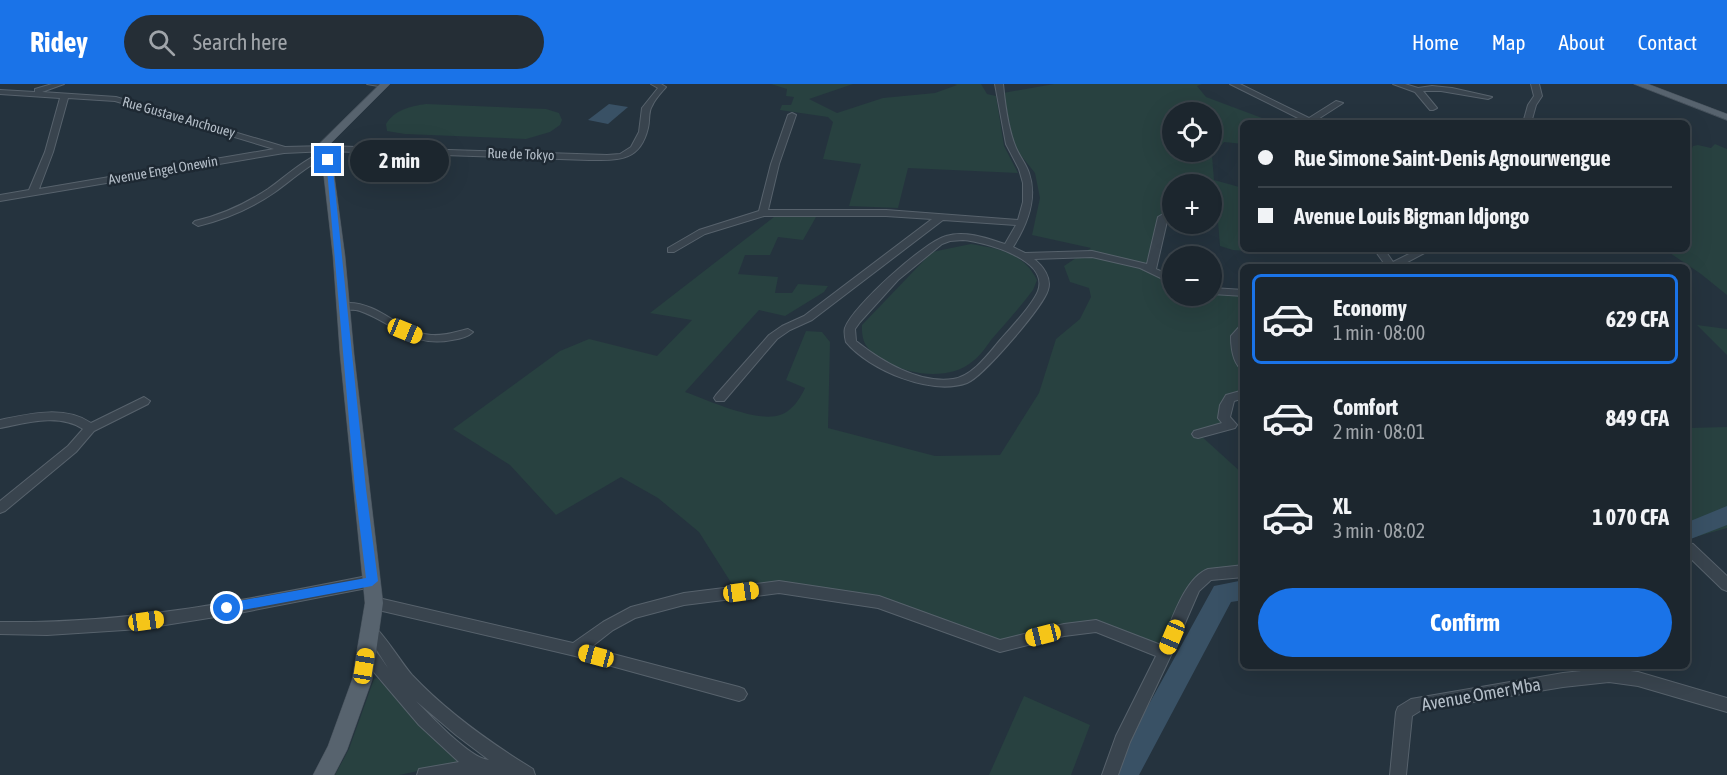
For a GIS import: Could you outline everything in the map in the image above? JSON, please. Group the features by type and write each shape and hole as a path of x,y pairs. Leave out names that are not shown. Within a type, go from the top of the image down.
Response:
{"main road":[{"path":"1639,84 1727,117"},
{"path":"323,775 337,750 351,716 362,680 372,631 374,603 325,143 384,85"}],"street":[{"path":"31,93 60,84"},
{"path":"370,84 384,85"},
{"name":"Rue de Tokyo","path":"327,151 623,156 632,153 639,144 647,116 646,108 662,87 655,84"},
{"path":"999,84 1011,147 1028,180 1022,223 1007,248"},
{"path":"1234,84 1308,120"},
{"path":"1397,84 1418,90 1433,108"},
{"path":"1528,120 1532,105 1538,96 1535,84"},
{"path":"1418,90 1425,87 1437,88 1488,97"},
{"name":"Rue Gustave Anchouey","path":"0,92 116,99 284,150"},
{"path":"33,192 49,152 65,95"},
{"path":"1315,120 1339,103"},
{"path":"763,213 775,164 792,115"},
{"name":"Avenue Engel Onewin","path":"0,198 284,150 327,151"},
{"path":"198,223 221,217 257,199 308,161 327,151"},
{"path":"670,250 702,232 727,222 763,213 824,211 942,216 1022,223"},
{"path":"720,398 773,337 808,318 942,216"},
{"path":"1151,269 1162,221"},
{"path":"961,237 982,239 1007,248 1025,256 1044,275 1043,291 986,361 965,380 934,383 904,374 863,353 851,342 850,329 858,316 914,259 933,244 946,238 961,237"},
{"path":"1397,264 1421,252"},
{"path":"1025,256 1092,254 1151,269 1162,275"},
{"path":"1222,292 1240,293"},
{"path":"343,307 359,305 393,325 429,340 445,340 468,332"},
{"path":"1240,332 1236,336 1240,358"},
{"path":"1198,434 1231,424 1224,418 1226,405 1230,398 1240,395"},
{"path":"0,508 72,449 90,428 144,401"},
{"path":"0,423 37,418 62,418 86,424 90,428"},
{"path":"1690,550 1727,585"},
{"path":"1110,775 1122,741 1194,587 1208,575 1240,571"},
{"path":"0,628 95,628 186,615 372,581"},
{"path":"575,650 598,632 631,614 684,600 779,586 879,602 1000,646 1064,630 1096,626 1165,653"},
{"path":"374,603 575,650 739,694"},
{"path":"372,631 393,663 434,706 462,730 522,772"},
{"path":"367,653 446,741 485,771"},
{"name":"Avenue Omer Mba","path":"1398,775 1404,712 1417,704 1563,680 1609,675 1638,679 1727,705"},
{"path":"425,775 485,771 522,772"}],"green space":[{"path":"771,84 853,84 809,99 837,113 883,98 935,93 957,85 954,84 981,84 987,94 996,96 1004,146 1018,173 908,168 898,208 849,206 861,164 823,159 833,122 828,117 780,110 782,105 791,105 794,97 786,96 787,89"},
{"path":"1054,84 1202,84 1197,86 1206,97 1219,102 1162,102 1162,162 1212,162 1214,174 1162,174 1162,217 1151,269 1162,275 1162,306 1222,306 1222,292 1240,293 1240,396 1226,405 1231,425 1199,434 1240,471 1240,571 1208,575 1165,653 1096,626 1000,646 879,602 779,587 737,592 699,532 658,498 621,477 556,515 510,465 453,429 560,351 589,339 657,356 692,320 650,313 774,217 816,217 803,240 778,237 770,255 745,255 738,274 778,277 775,293 792,293 798,284 828,286 824,292 785,316 759,310 685,392 745,413 770,417 780,415 795,404 805,388 786,380 806,331 822,332 830,342 828,428 935,456 1000,455 1039,393 1056,339 1080,319 1091,297 1089,288 1070,282 1064,266 1091,248 1032,235 1040,198 1035,173 1015,148 1003,93"},
{"path":"1222,103 1268,120 1240,120 1240,144 1224,142 1222,144"},
{"path":"426,104 546,109 559,113 562,120 560,125 550,132 526,139 405,134 387,131 386,124 398,112"},
{"path":"1715,144 1727,149 1727,295 1690,267 1690,264 1686,264 1668,252 1690,252 1690,153 1693,146 1711,148"},
{"path":"1222,182 1240,187 1240,251 1220,246"},
{"path":"971,244 1010,253 1025,263 1037,280 1033,290 976,359 954,371 932,374 909,371 872,352 863,339 862,325 932,252"},
{"path":"1697,325 1727,329 1727,355"},
{"path":"1727,427 1727,528 1690,538 1690,428"},
{"path":"377,678 457,763 399,775 335,775 349,749 374,679"},
{"path":"1024,696 1090,725 1071,775 989,775"}],"water":[{"path":"609,104 628,107 608,124 588,120"}],"waterway":[{"path":"1690,530 1727,515"},
{"path":"1124,775 1223,593 1240,591"}],"route":[{"path":"227,608 372,581 328,160"}]}
